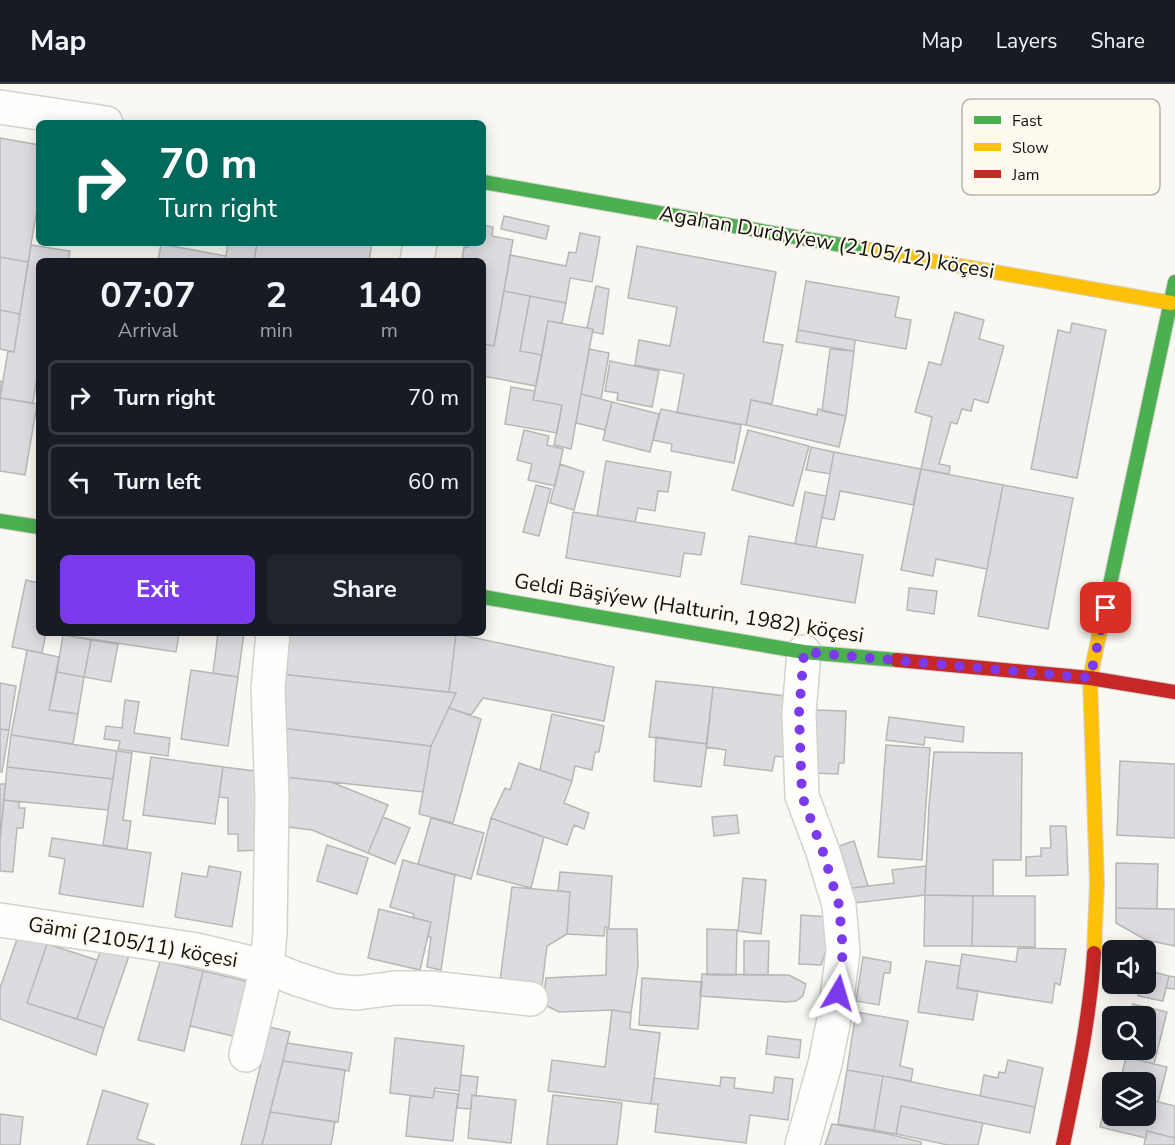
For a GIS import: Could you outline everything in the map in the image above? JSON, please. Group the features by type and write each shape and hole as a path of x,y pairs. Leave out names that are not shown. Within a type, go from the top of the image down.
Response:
{"street":[{"path":"0,107 85,120"},
{"name":"Agahan Durdyýew (2105/12) köçesi","path":"486,183 1171,303"},
{"path":"1063,1145 1092,986 1097,883 1090,678 1175,282"},
{"path":"0,521 36,527"},
{"name":"Geldi Bäşiýew (Halturin, 1982) köçesi","path":"486,598 804,652 1090,678 1175,692"},
{"path":"246,1055 267,967 272,894 272,797 268,688 273,636"},
{"path":"802,1145 825,1064 835,1014 843,951 839,905 823,852 802,796 799,713 804,652"},
{"name":"Gämi (2105/11) köçesi","path":"0,920 197,950 267,967 335,991 357,993 395,988 431,988 531,999"}],"building":[{"path":"0,138 36,144 36,215 28,262 0,257"},
{"path":"504,216 549,226 546,239 501,229"},
{"path":"486,226 493,227 492,236 513,240 494,346 486,345 486,258 462,258 464,247 486,246"},
{"path":"580,233 600,237 592,282 570,278 566,303 504,291 510,255 566,266 569,252 576,253"},
{"path":"31,245 70,251 69,258 36,258 36,384 33,403 0,398 8,351 14,352"},
{"path":"161,246 226,256 226,258 159,258"},
{"path":"228,246 256,246 254,258 226,258"},
{"path":"256,246 372,246 370,258 254,258"},
{"path":"637,246 776,272 763,342 783,345 772,404 751,400 746,425 677,413 684,374 635,365 639,340 670,346 677,307 628,298"},
{"path":"0,257 28,262 20,314 0,310"},
{"path":"806,281 899,297 895,317 911,320 906,349 798,330"},
{"path":"596,286 609,289 603,334 592,332 593,329 587,328"},
{"path":"504,291 530,296 520,351 542,355 536,386 486,377 486,345 494,346"},
{"path":"530,296 566,303 562,323 548,321 542,355 520,351"},
{"path":"0,310 20,314 14,352 0,349"},
{"path":"955,312 984,320 979,339 1004,346 988,403 974,399 971,411 962,409 957,424 951,422 939,464 950,466 949,474 921,469 932,417 915,412 929,362 941,365"},
{"path":"548,321 593,329 571,449 554,445 562,405 533,400"},
{"path":"1072,323 1106,330 1077,478 1031,469 1058,330 1070,333"},
{"path":"798,330 855,340 854,351 796,342"},
{"path":"589,349 609,353 601,399 581,394"},
{"path":"830,349 854,351 846,416 822,411"},
{"path":"610,361 659,371 652,407 617,400 618,393 605,391"},
{"path":"0,381 3,382 0,398"},
{"path":"511,387 535,391 533,400 562,405 557,433 505,424"},
{"path":"581,394 612,402 605,430 576,423"},
{"path":"0,398 36,404 25,475 0,471"},
{"path":"751,400 817,415 818,409 846,416 839,447 746,425"},
{"path":"612,402 659,414 650,452 603,440"},
{"path":"661,409 741,425 734,463 671,451 672,444 653,440"},
{"path":"524,430 549,436 547,445 563,449 555,486 528,480 532,464 517,460"},
{"path":"748,430 809,446 793,506 732,490"},
{"path":"811,447 834,452 830,474 806,470"},
{"path":"834,452 921,469 913,505 840,491 834,520 822,518"},
{"path":"606,461 671,472 668,492 658,491 655,511 638,508 635,522 597,516"},
{"path":"560,464 584,472 574,510 550,503"},
{"path":"921,469 1003,485 987,569 936,559 933,576 901,570"},
{"path":"536,485 551,489 539,536 523,532"},
{"path":"1003,485 1073,498 1048,629 978,616"},
{"path":"805,492 826,496 816,547 795,544"},
{"path":"573,512 705,533 701,555 684,553 680,577 566,558"},
{"path":"749,536 863,555 855,603 741,584"},
{"path":"26,580 36,582 36,636 45,636 42,653 12,647"},
{"path":"909,588 937,591 934,614 907,610"},
{"path":"63,636 91,640 84,677 57,672"},
{"path":"70,636 179,636 176,652"},
{"path":"218,636 244,636 238,677 213,673"},
{"path":"286,636 456,636 449,692 280,674"},
{"path":"456,636 466,636 614,667 604,721 483,698 471,715 449,708 456,693 449,692"},
{"path":"91,640 118,644 111,682 84,677"},
{"path":"27,650 59,657 49,710 78,714 73,744 11,735"},
{"path":"191,670 238,677 228,746 181,739"},
{"path":"57,672 84,677 78,714 49,710"},
{"path":"280,674 456,693 431,746 281,728"},
{"path":"656,681 713,687 707,744 649,737"},
{"path":"0,683 16,686 9,730 0,729"},
{"path":"713,687 793,697 792,758 775,756 772,771 724,765 726,750 706,747"},
{"path":"125,700 139,702 134,733 170,738 168,756 118,749 120,741 104,739 106,726 122,728"},
{"path":"449,708 481,719 453,823 419,814 431,746"},
{"path":"815,710 846,711 844,763 839,763 838,774 812,773"},
{"path":"552,714 604,726 599,752 595,752 592,770 575,766 572,781 540,770"},
{"path":"889,717 964,727 963,742 925,737 924,745 886,740"},
{"path":"281,728 431,746 423,792 285,777"},
{"path":"0,729 9,730 2,772 0,772"},
{"path":"11,735 117,751 113,779 7,767"},
{"path":"656,737 707,744 701,787 654,781"},
{"path":"886,745 930,748 922,860 878,857"},
{"path":"117,751 132,753 123,820 131,821 127,849 103,845"},
{"path":"934,752 1022,753 1021,860 993,860 993,896 925,895"},
{"path":"151,757 223,767 215,824 143,815"},
{"path":"1120,761 1175,764 1175,838 1117,835"},
{"path":"519,763 572,781 564,803 589,813 584,829 574,825 567,845 491,818 505,788 510,790"},
{"path":"7,767 113,779 108,810 4,800"},
{"path":"223,767 255,771 264,850 238,851 238,834 228,834 228,798 219,797"},
{"path":"285,777 331,782 388,805 368,853 312,830 288,827"},
{"path":"0,784 5,784 0,841"},
{"path":"4,800 19,802 19,808 25,808 23,828 17,828 13,872 0,871"},
{"path":"737,815 739,833 714,836 712,817"},
{"path":"383,817 410,828 395,864 368,853"},
{"path":"431,818 484,833 471,879 418,864"},
{"path":"491,818 544,837 531,888 477,874"},
{"path":"1050,826 1066,826 1068,875 1026,876 1026,857 1041,856 1041,848 1051,848"},
{"path":"52,838 151,853 143,907 59,894 65,859 49,856"},
{"path":"854,841 868,886 852,888 839,846"},
{"path":"327,845 368,858 357,894 317,881"},
{"path":"403,860 455,875 441,970 427,967 431,922 413,918 414,914 390,907"},
{"path":"1116,863 1158,864 1157,909 1116,908"},
{"path":"209,866 241,872 232,927 175,917 182,873 207,877"},
{"path":"926,866 925,895 854,903 852,888 894,883 892,870"},
{"path":"560,872 612,876 609,927 605,927 604,936 567,934 570,892 558,891"},
{"path":"743,878 766,880 761,934 738,931"},
{"path":"512,887 570,892 567,934 547,946 542,986 500,981"},
{"path":"925,895 973,896 972,946 924,946"},
{"path":"973,896 1035,896 1035,947 972,946"},
{"path":"1116,908 1175,909 1175,946 1156,942 1156,940 1146,940 1116,923"},
{"path":"379,909 431,922 420,970 368,958"},
{"path":"801,915 829,917 828,945 821,965 799,964"},
{"path":"607,929 637,929 638,966 631,1013 612,1010 559,1012 543,1003 546,978 606,975"},
{"path":"707,929 737,930 736,975 707,975"},
{"path":"17,939 47,944 27,1003 104,1028 96,1055 0,1019 0,988"},
{"path":"744,941 769,941 768,975 744,975"},
{"path":"47,944 97,960 77,1019 27,1003"},
{"path":"1018,948 1066,949 1060,985 1055,983 1052,1003 957,988 962,954 1016,962"},
{"path":"101,949 130,953 104,1028 77,1019"},
{"path":"863,957 891,962 890,973 884,973 879,1005 856,1001"},
{"path":"160,961 203,971 184,1051 138,1040"},
{"path":"926,961 960,966 957,988 978,991 973,1020 918,1012"},
{"path":"203,971 250,982 237,1037 190,1026"},
{"path":"1156,973 1169,976 1163,1001 1138,996 1138,994 1156,994"},
{"path":"702,974 789,975 806,984 803,996 796,1001 700,996"},
{"path":"1169,976 1175,977 1175,989 1166,988"},
{"path":"642,978 702,982 698,1029 639,1025"},
{"path":"1156,1009 1167,1012 1156,1056"},
{"path":"612,1010 631,1013 630,1029 660,1033 651,1104 548,1091 552,1060 605,1067"},
{"path":"856,1012 908,1021 900,1066 913,1069 911,1081 847,1070"},
{"path":"270,1027 290,1032 262,1145 241,1145"},
{"path":"768,1036 801,1040 799,1058 766,1054"},
{"path":"395,1038 464,1046 459,1091 435,1088 433,1098 390,1093"},
{"path":"287,1043 352,1053 349,1071 283,1061"},
{"path":"1008,1060 1043,1068 1035,1107 980,1096 984,1075 998,1078 999,1072 1005,1073"},
{"path":"1125,1060 1138,1060 1167,1067 1158,1102 1156,1102 1156,1072 1123,1072"},
{"path":"1139,1060 1155,1060 1154,1064"},
{"path":"283,1061 345,1070 338,1122 270,1112"},
{"path":"847,1070 883,1076 874,1130 838,1124"},
{"path":"461,1075 478,1077 476,1096 472,1095 471,1109 457,1108"},
{"path":"883,1076 1035,1107 1030,1133 901,1106 896,1134 874,1130"},
{"path":"721,1077 735,1078 734,1088 773,1093 775,1077 793,1079 788,1120 750,1115 746,1143 655,1132 658,1104 651,1104 654,1078 720,1086"},
{"path":"103,1090 148,1104 137,1139 155,1145 87,1145"},
{"path":"434,1091 458,1094 453,1141 406,1136 410,1096 433,1098"},
{"path":"472,1095 516,1100 511,1143 468,1138"},
{"path":"553,1095 622,1103 617,1145 547,1145"},
{"path":"1156,1101 1175,1106 1175,1138 1147,1131 1146,1138 1100,1127 1102,1119 1102,1126 1156,1126"},
{"path":"901,1106 983,1123 978,1145 948,1145 896,1134"},
{"path":"270,1112 335,1122 331,1145 262,1145"},
{"path":"0,1114 23,1117 20,1145 0,1145"},
{"path":"832,1124 888,1134 921,1142 921,1145 825,1145"},
{"path":"1147,1131 1175,1138 1175,1145 1144,1145"}],"traffic: fast":[{"path":"486,183 870,250"},
{"path":"1100,631 1175,282"},
{"path":"0,521 36,527"},
{"path":"486,598 804,652 897,660"}],"traffic: slow":[{"path":"870,250 1171,303"},
{"path":"1094,953 1097,883 1090,678 1100,631"}],"traffic: jam":[{"path":"897,660 1090,678 1175,692"},
{"path":"1063,1145 1086,1026 1094,953"}],"route":[{"path":"838,993 843,951 839,905 823,852 802,796 799,713 804,652 1090,678 1106,608"}]}
